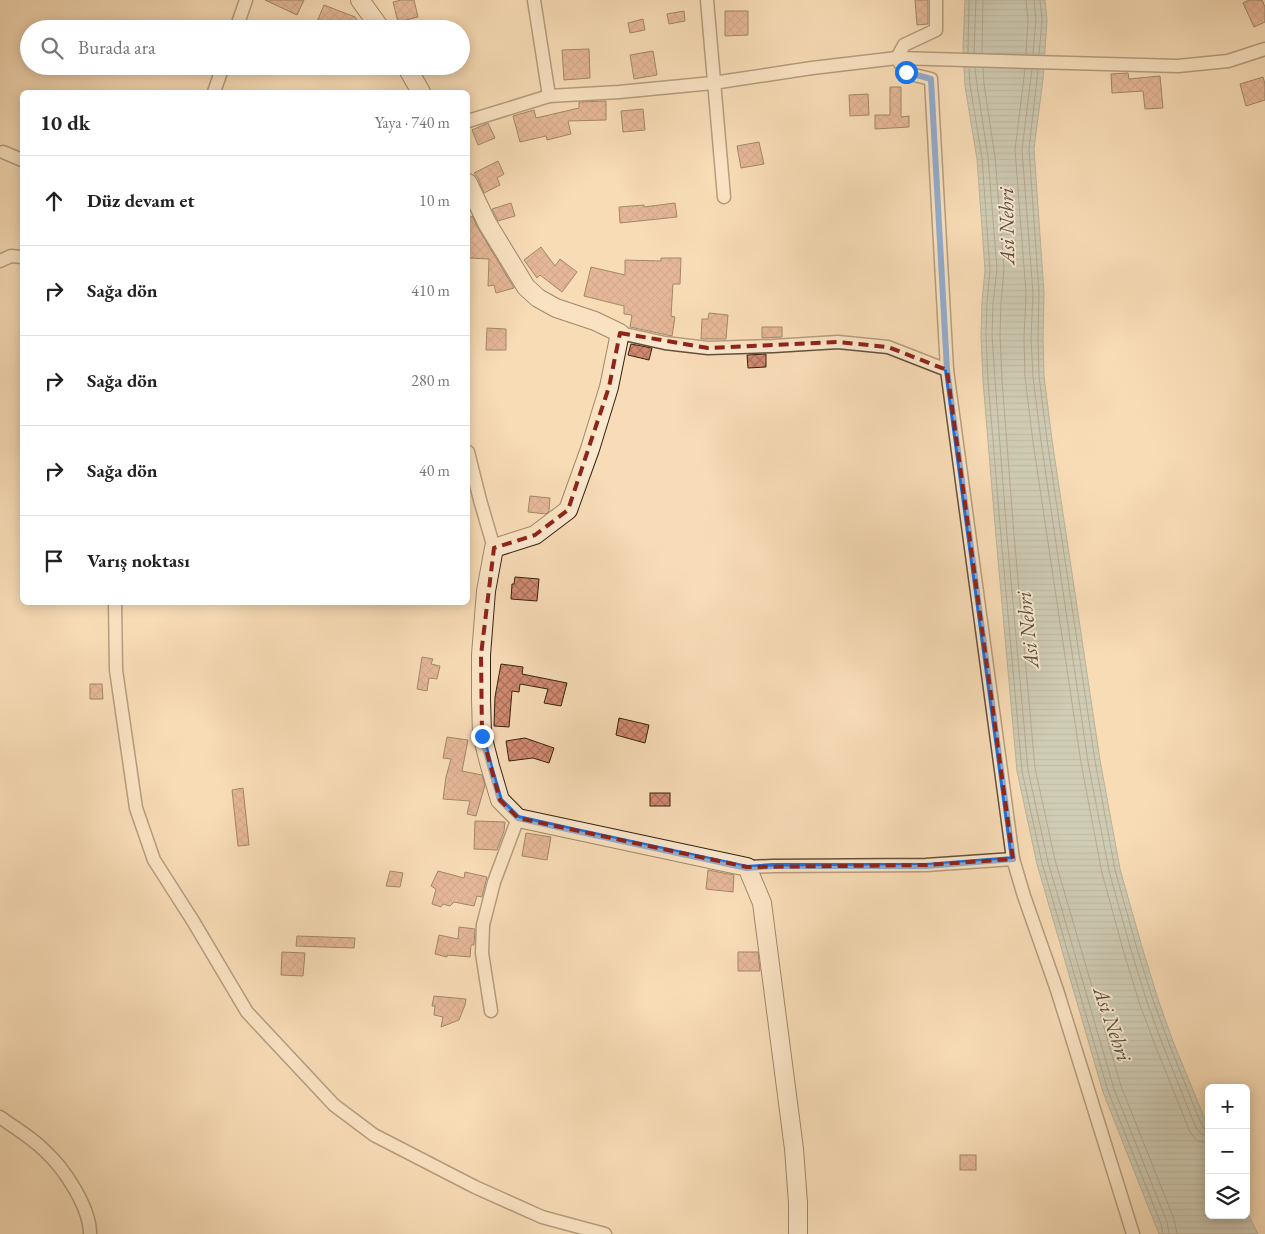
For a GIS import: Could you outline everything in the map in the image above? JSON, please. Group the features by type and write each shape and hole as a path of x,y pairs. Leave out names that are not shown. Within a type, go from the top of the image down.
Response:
{"street":[{"path":"239,20 246,0"},
{"path":"360,0 374,20"},
{"path":"534,0 549,96"},
{"path":"707,0 724,197"},
{"path":"897,58 904,45 936,30 936,0"},
{"path":"470,120 549,96 619,92 713,83 812,68 897,58 1178,66 1228,61 1265,48"},
{"path":"897,58 906,72 931,79 947,370 1013,859 1057,990 1133,1234"},
{"path":"215,90 221,75"},
{"path":"411,75 420,90"},
{"path":"3,152 20,159"},
{"path":"470,187 487,223 526,288 538,298 556,308 595,321 620,333 665,343 708,348 838,342 888,348 947,370"},
{"path":"0,261 11,256 20,257"},
{"path":"494,548 535,535 568,510 590,449 609,387 620,333"},
{"path":"470,460 494,548 486,590 481,655 482,736 500,800 518,818 747,868 791,866 926,866 1013,859"},
{"path":"115,605 116,670 136,808 154,860 194,921 247,1012 334,1105 374,1135 475,1187 542,1217 606,1234"},
{"path":"491,1011 482,953 483,925 494,882 518,818"},
{"path":"747,868 762,903 794,1149 798,1234"},
{"path":"0,1117 45,1150 61,1168 81,1200 90,1225 90,1234"}],"highlighted area":[{"path":"620,333 708,348 838,342 888,347 947,370 1013,859 926,865 747,867 518,818 500,800 482,735 481,655 494,548 535,535 568,510 609,387"}],"water":[{"name":"Asi Nehri","path":"965,0 1045,0 1047,20 1043,79 1034,149 1044,293 1044,376 1100,760 1120,869 1142,947 1172,1039 1205,1119 1205,1219 1250,1218 1258,1234 1159,1234 1103,1092 1037,864 1017,771 983,381 981,336 985,270 977,159 965,86 963,47"}],"building":[{"path":"265,0 304,0 297,15"},
{"path":"414,0 418,17 398,20 393,2"},
{"path":"915,0 928,0 928,24 917,25"},
{"path":"1249,0 1262,0 1265,7 1265,22 1254,27 1243,3"},
{"path":"324,5 355,17 357,20 318,20"},
{"path":"684,11 685,21 669,24 667,14"},
{"path":"725,11 748,11 748,35 725,36"},
{"path":"643,19 645,30 630,33 628,23"},
{"path":"589,49 590,78 564,80 562,50"},
{"path":"653,51 657,75 634,79 630,55"},
{"path":"1128,73 1129,79 1160,76 1163,108 1145,109 1143,91 1112,93 1111,74"},
{"path":"1263,77 1265,100 1246,106 1240,84"},
{"path":"890,87 901,87 901,117 909,116 909,127 875,129 875,115 890,115"},
{"path":"868,94 869,115 850,116 849,95"},
{"path":"606,101 606,120 568,121 571,134 547,140 546,136 520,142 513,116 534,110 536,118 579,108 579,102"},
{"path":"643,109 645,130 623,132 621,111"},
{"path":"488,123 495,138 478,145 472,130"},
{"path":"759,142 764,164 741,168 737,146"},
{"path":"498,161 504,174 497,178 500,185 484,193 474,173"},
{"path":"511,203 515,216 498,221 492,209"},
{"path":"675,203 677,217 620,223 619,207 644,205 644,207"},
{"path":"472,216 514,288 496,293 494,285 488,286 489,259 470,258 470,218"},
{"path":"541,247 555,266 560,259 577,272 562,292 540,275 537,278 524,260"},
{"path":"661,258 681,258 680,284 673,284 671,316 675,317 672,336 630,327 632,315 624,314 624,306 584,296 591,267 625,275 625,260 661,261"},
{"path":"709,313 728,315 726,339 701,339 702,319 708,319"},
{"path":"762,327 782,327 782,337 762,338"},
{"path":"487,328 506,329 506,350 486,350"},
{"path":"631,344 652,348 649,360 628,355"},
{"path":"766,354 766,367 748,368 747,355"},
{"path":"530,496 550,498 549,511 546,514 528,512"},
{"path":"515,577 539,579 537,601 511,599 512,584 514,584"},
{"path":"422,657 433,659 431,664 440,666 437,679 429,678 427,691 417,689"},
{"path":"501,664 523,667 522,674 567,683 561,706 544,703 548,689 520,684 519,692 512,691 509,727 494,726 495,697"},
{"path":"90,684 102,684 103,699 90,699"},
{"path":"619,718 649,725 645,743 616,735"},
{"path":"447,737 468,740 462,771 482,775 485,785 476,816 467,814 470,801 443,799 451,759 443,758"},
{"path":"525,738 554,748 549,763 533,758 509,761 506,741"},
{"path":"243,788 249,845 238,846 232,790"},
{"path":"650,793 670,793 670,806 650,806"},
{"path":"475,821 505,822 504,831 497,850 474,849"},
{"path":"526,833 551,837 547,860 522,856"},
{"path":"708,870 734,875 733,892 706,889"},
{"path":"390,871 403,873 400,887 386,886"},
{"path":"438,871 464,878 465,872 487,877 482,897 477,896 474,906 454,902 450,906 443,904 441,907 432,904 436,889 431,886"},
{"path":"459,927 475,929 474,945 471,945 470,957 447,955 447,957 435,954 439,935 458,939"},
{"path":"297,936 355,938 354,948 296,946"},
{"path":"282,952 305,953 303,976 281,975"},
{"path":"738,952 758,952 760,971 738,971"},
{"path":"434,996 466,999 459,1020 441,1027 443,1017 434,1015 435,1006 432,1006"},
{"path":"960,1155 976,1155 976,1170 960,1170"}],"route":[{"path":"482,736 500,800 518,818 747,868 773,866 926,866 1013,859 947,370 931,79 906,72"}]}
